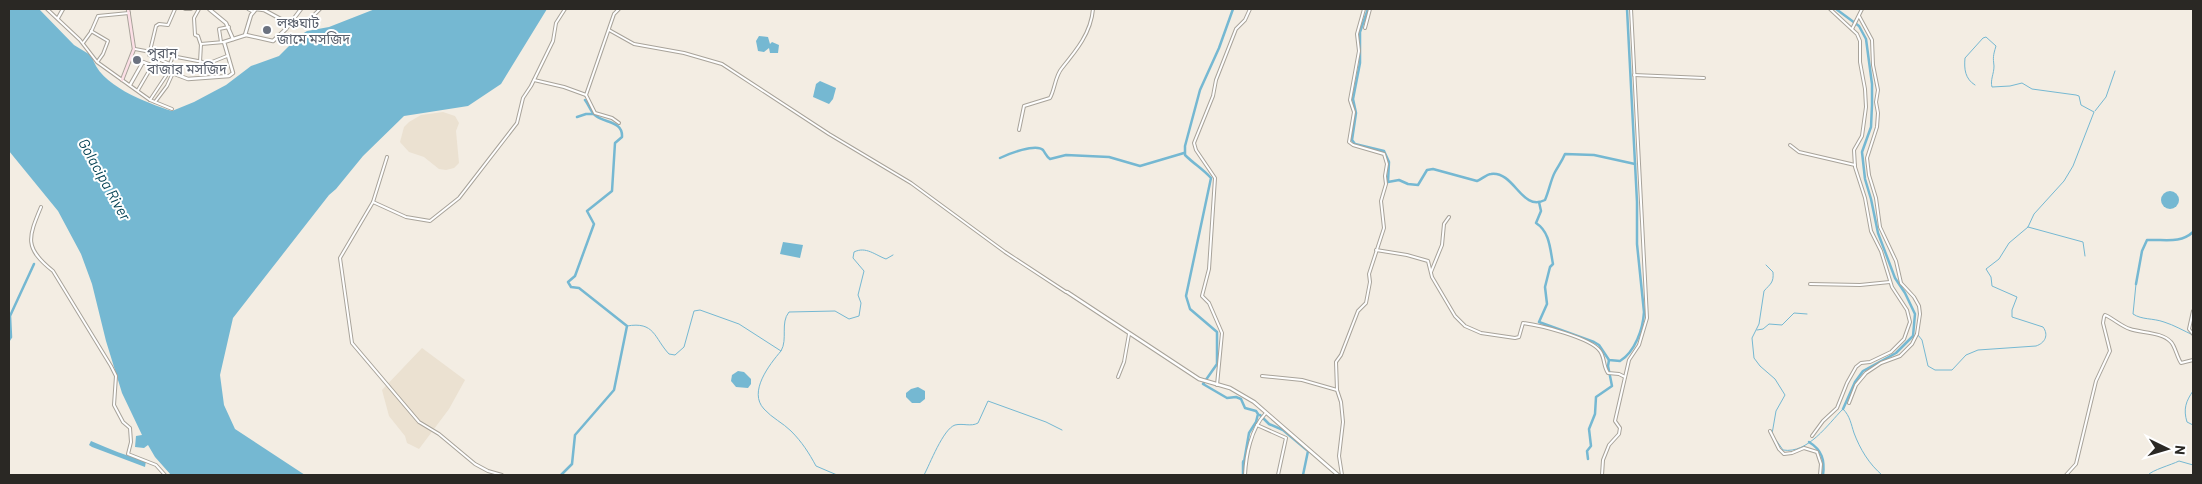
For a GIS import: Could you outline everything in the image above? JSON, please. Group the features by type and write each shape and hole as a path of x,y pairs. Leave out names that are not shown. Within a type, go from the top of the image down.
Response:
{"main road":[{"path":"122,80 134,48 128,9"}],"street":[{"path":"47,9 83,43 97,62 154,103 172,109"},
{"path":"58,18 63,9"},
{"path":"170,9 175,9 169,24 156,26 149,56 170,64 173,55"},
{"path":"185,9 191,9"},
{"path":"199,9 194,18 195,35 198,36 201,45 200,62"},
{"path":"209,9 229,27 234,39"},
{"path":"248,9 252,11 264,10 290,24"},
{"path":"201,45 222,42 245,35 273,41 290,24 301,9"},
{"path":"307,22 320,9"},
{"path":"374,202 406,217 430,221 459,198 517,123 522,98 534,80 553,41 557,20 565,9"},
{"path":"586,95 614,14 619,9"},
{"path":"1019,130 1024,106 1050,98 1061,69 1081,45 1090,24 1093,9"},
{"path":"1217,385 1222,332 1209,303 1202,296 1210,269 1215,178 1196,150 1194,139 1213,96 1216,80 1236,29 1245,20 1250,9"},
{"path":"1342,475 1339,456 1343,422 1341,402 1337,390 1336,362 1341,355 1358,311 1366,303 1369,274 1384,228 1381,201 1386,184 1386,160 1384,154 1353,145 1349,142 1354,112 1350,100 1359,51 1357,34 1364,9"},
{"path":"1365,28 1370,9"},
{"path":"1602,475 1603,460 1609,445 1620,434 1620,428 1615,421 1624,377 1629,360 1639,345 1647,318 1631,9"},
{"path":"1812,436 1823,421 1837,408 1856,367 1861,363 1870,362 1891,352 1906,334 1909,327 1908,316 1890,282 1881,251 1871,231 1865,198 1855,165 1854,150 1862,136 1865,119 1865,89 1860,62 1860,41 1852,30 1830,9"},
{"path":"1852,30 1862,9"},
{"path":"245,35 252,11"},
{"path":"83,43 98,16 129,13"},
{"path":"1849,403 1853,391 1866,373 1881,363 1900,356 1912,344 1917,334 1920,314 1919,306 1914,297 1901,283 1896,262 1878,222 1876,198 1870,181 1867,158 1878,120 1876,102 1877,83 1873,65 1872,40 1859,16"},
{"path":"130,85 143,62 172,75 195,80 229,76 233,73 219,29 229,27"},
{"path":"609,30 634,44 684,53 722,64 829,134 911,183 1005,252 1199,379 1230,388 1254,402 1265,414 1284,426 1338,475"},
{"path":"91,31 108,41 103,54 97,62"},
{"path":"134,48 200,62 212,62 227,56"},
{"path":"138,91 152,66"},
{"path":"150,100 168,73"},
{"path":"154,103 167,86 172,75"},
{"path":"1634,75 1704,78"},
{"path":"534,80 564,87 586,95 595,112 612,118 619,123"},
{"path":"1790,145 1799,152 1855,165"},
{"path":"387,157 374,202 340,258 352,343 419,422 439,434 475,464 488,471 502,475"},
{"path":"41,206 31,232 30,240 33,251 44,266 51,269 56,276 100,346 116,376 114,405 123,422 130,428 132,442 128,454 156,465 165,475"},
{"path":"1431,272 1442,245 1444,224 1449,217"},
{"path":"1376,250 1428,261 1432,277 1455,316 1465,326 1481,333 1515,338 1519,337 1523,323 1542,326 1591,344 1602,355 1608,373 1619,374 1624,377"},
{"path":"1810,284 1860,285 1890,282"},
{"path":"2193,311 2189,329 2193,334"},
{"path":"2066,475 2076,464 2096,381 2110,351 2103,323 2105,316 2131,330 2161,336 2168,340 2172,343 2175,355 2181,363 2193,360"},
{"path":"1118,377 1124,362 1130,334"},
{"path":"1262,376 1302,380 1337,390"},
{"path":"1245,475 1247,454 1257,425 1265,414"},
{"path":"1257,425 1286,438 1278,475"},
{"path":"1770,431 1779,449 1784,454 1804,448 1817,452 1821,464 1820,475"}],"shaded area":[{"path":"443,112 455,116 459,123 456,131 459,163 454,168 446,170 439,169 424,157 409,152 400,142 404,127 409,122 421,115"},
{"path":"422,348 465,380 449,409 419,449 407,443 405,436 389,416 382,390"}],"water":[{"name":"Golacipa River","path":"9,9 39,9 74,45 92,56 96,66 113,84 137,98 172,111 226,85 251,66 279,56 299,36 307,31 329,27 375,9 547,9 501,84 468,106 404,116 363,156 329,195 233,318 220,375 224,405 235,429 305,475 171,475 155,457 148,445 144,448 135,447 136,436 142,435 122,393 106,341 92,284 81,254 58,211 9,151"},
{"path":"759,36 768,37 770,44 772,42 779,45 778,53 770,53 769,48 764,52 758,51 756,41"},
{"path":"820,81 836,88 833,99 829,104 813,97 816,84"},
{"path":"2170,191 2176,194 2179,200 2176,206 2170,209 2164,206 2161,200 2164,194"},
{"path":"783,242 803,245 800,258 780,254"},
{"path":"738,371 744,372 751,379 751,384 748,388 736,387 731,381 732,375"},
{"path":"918,387 925,391 925,399 920,403 912,403 906,397 906,393"},
{"path":"91,441 146,461 145,467 92,447 89,445"}],"waterway":[{"path":"1233,9 1219,48 1200,90 1185,146 1185,155 1211,178 1186,296 1190,309 1217,332 1217,364 1203,384 1227,398 1236,397 1241,399 1245,408 1256,411 1258,414 1256,422 1249,433 1244,462"},
{"path":"1368,9 1360,32 1360,63 1353,99 1356,113 1352,140 1355,144 1384,151 1389,162 1388,182 1399,180 1408,184 1418,185 1427,170 1433,169 1477,181 1489,174 1499,175 1506,178 1530,201 1537,202 1545,200 1554,175 1565,154 1594,155 1635,164"},
{"path":"1539,202 1541,211 1536,223 1547,236 1553,264 1550,267 1545,287 1547,304 1539,322 1594,342 1599,345 1609,360 1620,361 1630,352 1637,340 1644,312 1637,244 1637,202 1627,9"},
{"path":"1836,9 1859,26 1866,39 1872,84 1872,105 1871,127 1862,152 1865,179 1878,233 1895,278 1915,314 1913,336 1896,353 1863,371 1855,382 1843,409"},
{"path":"1918,335 1922,340 1928,366 1935,370 1952,370 1966,355 1978,350 2036,346 2044,341 2046,336 2043,327 2012,317 2012,310 2017,297 1992,286 1991,277 1986,269 1999,259 2009,243 2028,227 2034,214 2064,181 2073,166 2094,112 2081,105 2079,96 2076,95 2032,89 2022,83 1992,87 1996,46 1986,37 1965,58 1966,73 1969,80 1975,85"},
{"path":"2095,111 2106,97 2115,71"},
{"path":"561,475 572,464 575,435 614,390 627,326 579,288 571,287 568,282 575,276 594,224 587,211 612,191 615,143 622,137 620,128 594,115 585,100"},
{"path":"577,117 593,114"},
{"path":"1000,158 1022,150 1039,148 1050,159 1066,155 1109,157 1140,166 1184,153"},
{"path":"2028,227 2083,242 2085,256"},
{"path":"2136,284 2142,251 2147,240 2177,240 2193,232"},
{"path":"627,326 636,325 649,328 669,354 675,355 684,347 694,311 700,310 739,324 781,351 784,341 786,316 789,312 835,311 849,319 859,316 861,303 858,295 864,271 853,258 854,252 863,250 886,259 893,255"},
{"path":"9,340 11,337 10,316 34,264"},
{"path":"1766,265 1773,272 1773,279 1764,291 1759,324 1752,338 1754,358 1775,379 1785,395 1776,411 1772,434"},
{"path":"2136,284 2133,314 2168,323 2193,335"},
{"path":"1757,330 1763,329 1769,324 1782,325 1794,313 1807,314"},
{"path":"781,351 762,379 758,395 760,402 767,412 795,435 816,466 837,475"},
{"path":"1588,459 1587,451 1591,446 1589,429 1595,414 1596,397 1612,386 1608,366 1609,360"},
{"path":"2193,391 2185,409 2187,422 2193,425"},
{"path":"924,475 937,447 950,428 955,425 973,425 978,423 988,401 1046,422 1062,430"},
{"path":"1776,440 1783,450 1801,447 1817,437 1843,409 1849,417 1862,450 1882,475"},
{"path":"1260,415 1269,424 1283,430 1308,451 1303,475"},
{"path":"1809,442 1817,448 1822,456 1823,475"},
{"path":"2148,475 2157,469 2179,461 2193,465"},
{"path":"1244,462 1244,475"}],"place":[{"name":"লঞ্চঘাট জামে মসজিদ","path":"267,30"},
{"name":"পুরান বাজার মসজিদ","path":"137,60"}]}
